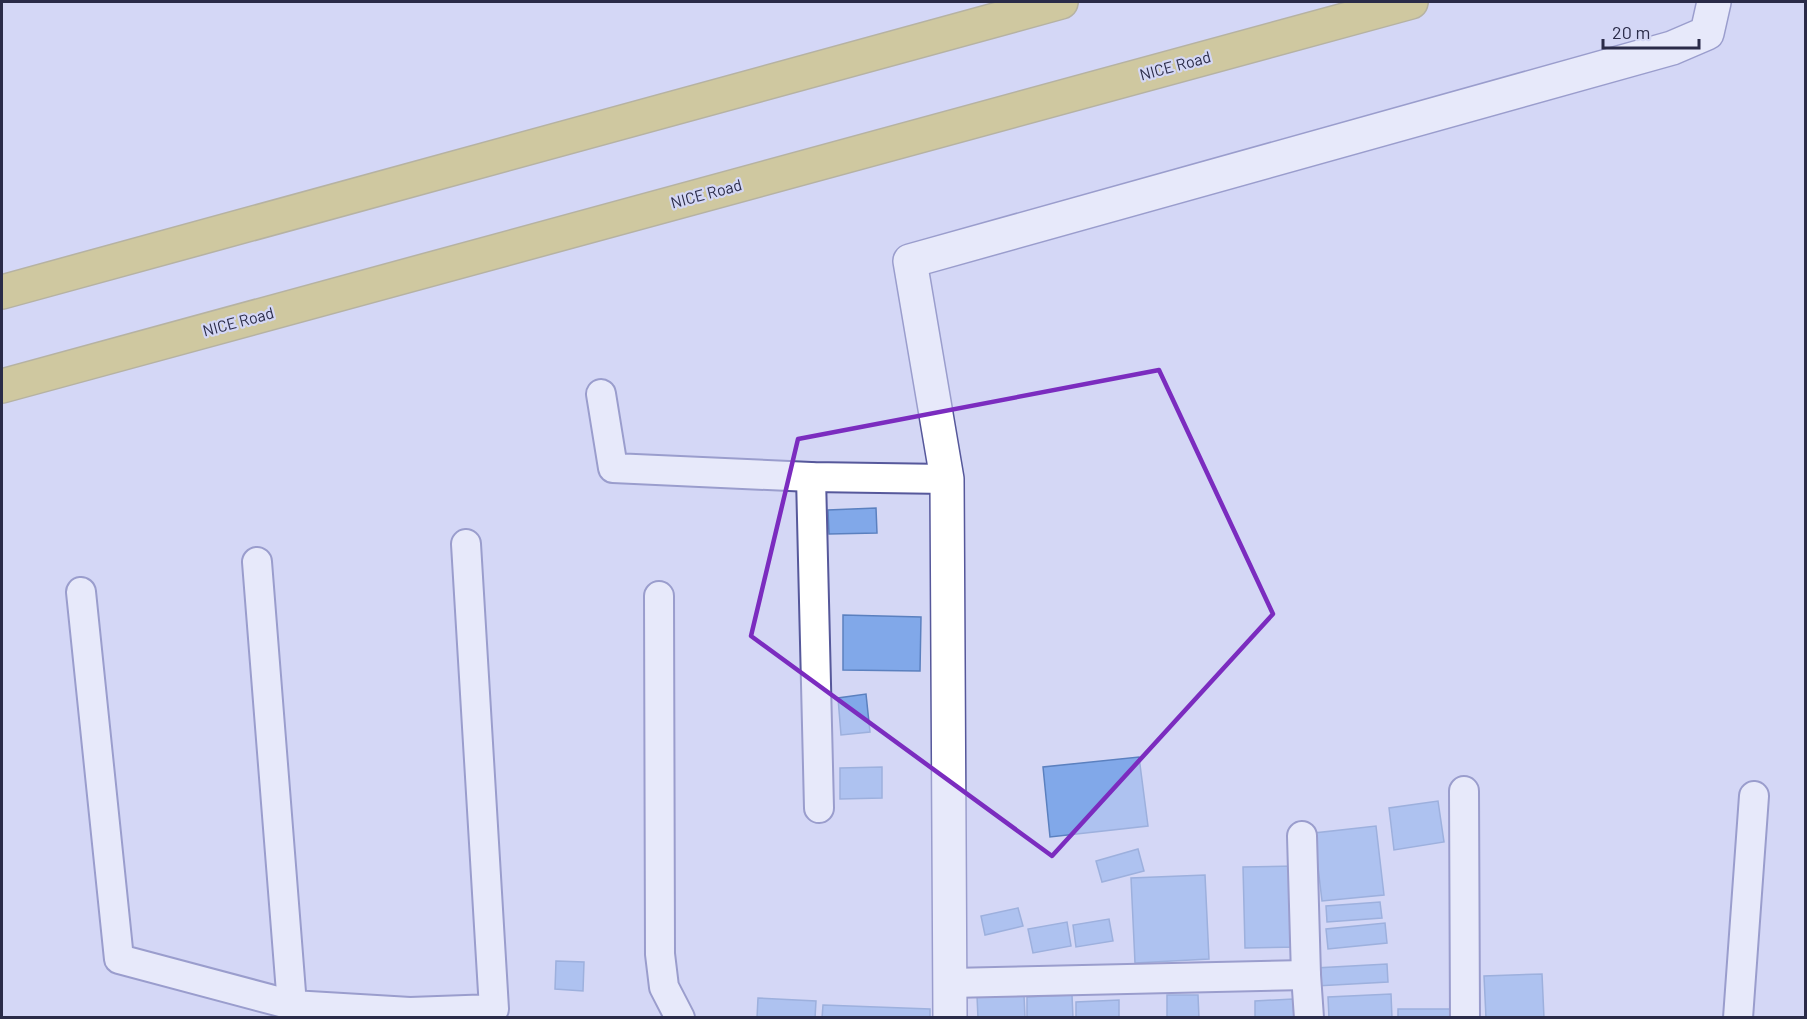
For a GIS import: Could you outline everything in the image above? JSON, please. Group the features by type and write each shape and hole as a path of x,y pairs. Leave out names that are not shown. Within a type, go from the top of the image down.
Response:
{"highway":[{"path":"2,292 1061,2"},
{"name":"NICE Road","path":"2,386 1411,2"}],"street":[{"path":"950,1017 947,479 910,261 1672,48 1707,33 1714,2"},
{"path":"601,394 613,468 811,477 947,479"},
{"path":"811,477 819,808"},
{"path":"81,592 119,959 292,1005 428,1014 494,1009 466,544"},
{"path":"257,562 292,1005"},
{"path":"659,596 660,954 664,987 680,1017"},
{"path":"1464,791 1464,1017"},
{"path":"1738,1017 1754,796"},
{"path":"1302,836 1306,975 1310,1017"},
{"path":"950,983 1306,975"}],"highlighted area":[{"path":"1159,370 1273,614 1052,856 751,636 798,439"}],"building":[{"path":"876,508 877,533 829,534 828,510"},
{"path":"843,615 921,617 920,671 843,670"},
{"path":"866,694 870,732 841,735 838,698"},
{"path":"1139,757 1148,826 1050,837 1043,767"},
{"path":"882,767 882,798 840,799 840,768"},
{"path":"1438,801 1444,842 1394,850 1389,808"},
{"path":"1376,826 1384,895 1322,901 1314,833"},
{"path":"1138,849 1144,871 1102,882 1096,861"},
{"path":"1297,866 1299,947 1245,948 1243,867"},
{"path":"1205,875 1209,959 1135,963 1131,878"},
{"path":"1380,902 1382,918 1327,922 1326,906"},
{"path":"1018,908 1023,926 985,935 981,916"},
{"path":"1109,919 1113,941 1076,947 1073,925"},
{"path":"1067,922 1071,946 1033,953 1028,929"},
{"path":"1385,923 1387,943 1328,949 1326,929"},
{"path":"556,961 584,962 583,991 555,989"},
{"path":"1387,964 1388,982 1316,986 1315,968"},
{"path":"1542,974 1544,1018 1486,1018 1484,976"},
{"path":"1391,994 1392,1018 1329,1018 1328,997"},
{"path":"1024,995 1025,1018 978,1018 977,996"},
{"path":"1072,995 1073,1018 1027,1018 1027,997"},
{"path":"1167,995 1198,995 1199,1018 1167,1018"},
{"path":"758,998 816,1001 815,1018 757,1018"},
{"path":"1293,999 1294,1018 1255,1018 1255,1001"},
{"path":"1119,1000 1119,1018 1076,1018 1076,1002"},
{"path":"823,1005 930,1009 930,1018 822,1018"},
{"path":"1398,1009 1452,1009 1452,1018 1398,1018"}]}
